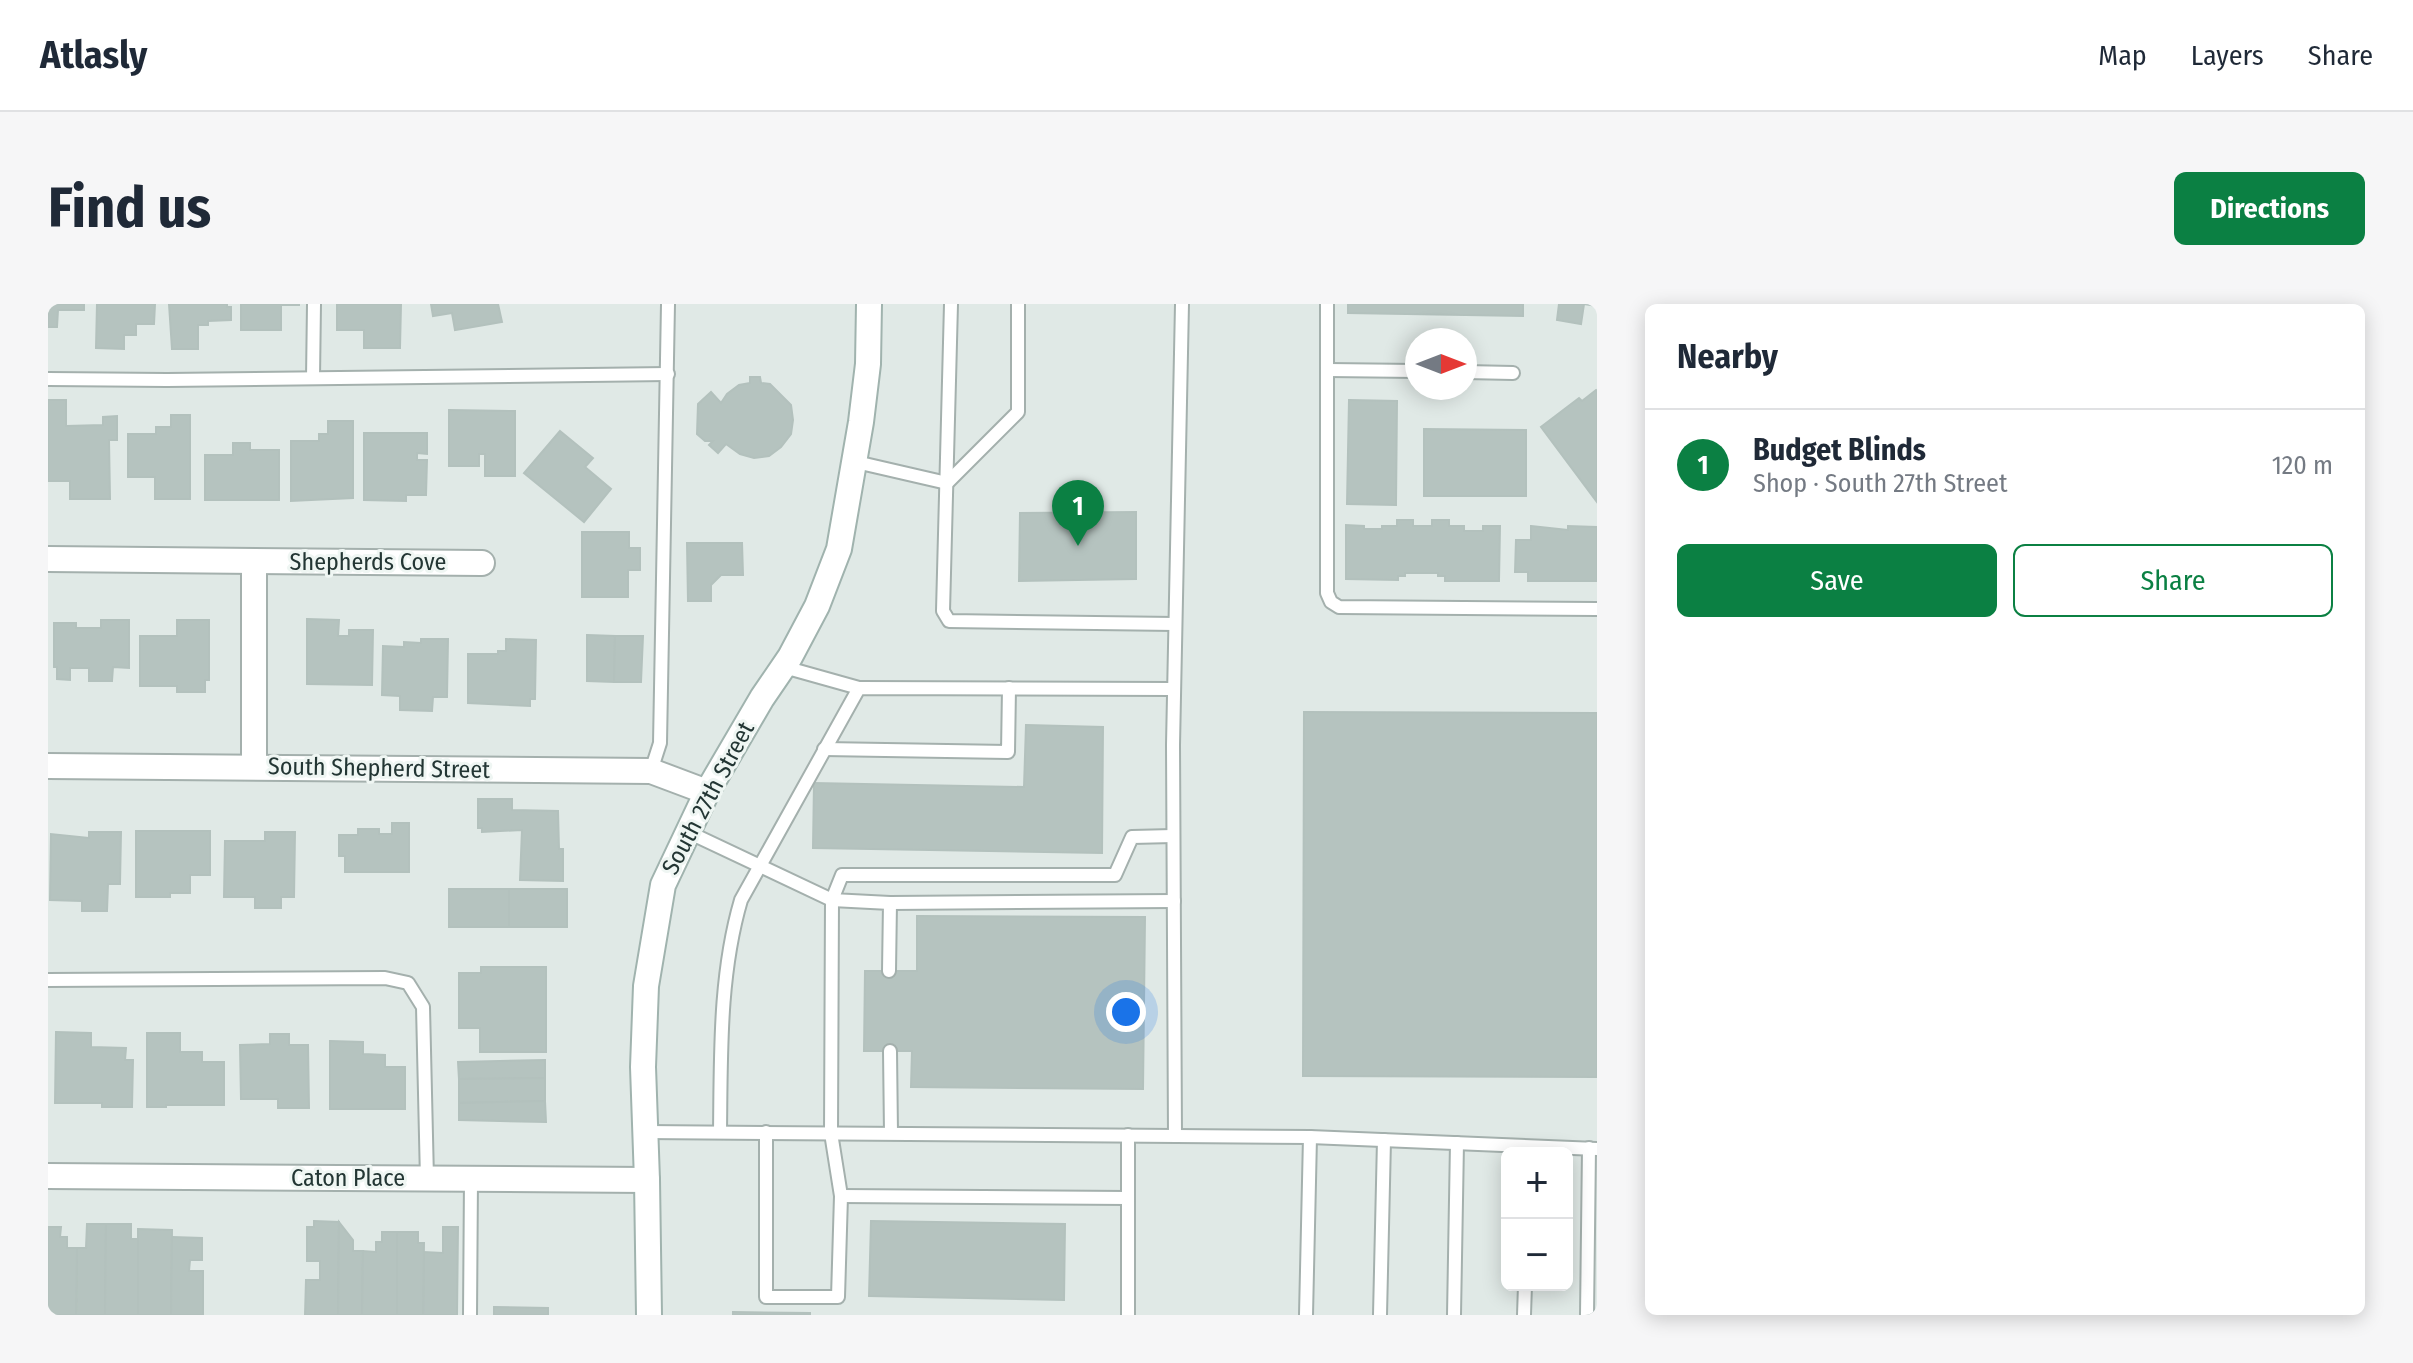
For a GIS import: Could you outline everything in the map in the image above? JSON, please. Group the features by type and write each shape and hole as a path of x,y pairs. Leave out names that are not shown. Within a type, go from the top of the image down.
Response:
{"street":[{"name":"South 27th Street","path":"649,1315 643,1067 646,986 663,885 707,792 762,698 784,667 817,606 839,549 856,462 868,364 869,304"},
{"name":"Shepherds Cove","path":"48,559 482,563"},
{"name":"Shepherds Cove","path":"254,561 254,767"},
{"name":"South Shepherd Street","path":"48,766 651,771 707,792"},
{"name":"Caton Place","path":"48,1176 647,1180"}],"lane":[{"path":"313,378 314,304"},
{"path":"651,771 660,743 668,304"},
{"path":"951,304 943,611 949,621 1175,624"},
{"path":"947,483 1018,412 1018,304"},
{"path":"1175,1136 1174,689 1182,304"},
{"path":"1327,304 1327,593 1331,602 1339,607 1597,609"},
{"path":"1328,370 1405,371"},
{"path":"1477,372 1513,373"},
{"path":"48,379 668,374"},
{"path":"856,462 947,483"},
{"path":"784,667 859,688 1174,689"},
{"path":"720,1132 721,1038 730,937 741,900 859,688"},
{"path":"824,749 1008,752 1009,688"},
{"path":"688,832 832,900 890,903 1174,901"},
{"path":"766,1132 766,1297 838,1297 841,1196 831,1133 832,900 842,875 1115,875 1132,837 1173,836"},
{"path":"889,971 890,903"},
{"path":"48,980 385,978 408,983 423,1007 427,1179"},
{"path":"890,1051 891,1133"},
{"path":"645,1132 1310,1137 1501,1147"},
{"path":"1128,1135 1128,1315"},
{"path":"1306,1315 1310,1137"},
{"path":"1380,1315 1384,1140"},
{"path":"1454,1315 1457,1143"},
{"path":"1573,1149 1593,1149 1587,1315"},
{"path":"470,1315 471,1179"},
{"path":"841,1196 1127,1198"},
{"path":"1524,1315 1525,1291"}],"building":[{"path":"48,304 84,304 84,310 58,310 57,327 48,327"},
{"path":"97,304 155,304 154,324 136,324 136,335 124,335 124,349 96,348"},
{"path":"169,304 227,304 231,307 231,320 208,321 208,325 198,325 198,349 172,349"},
{"path":"241,304 299,305 281,305 281,330 241,330"},
{"path":"337,304 401,304 400,348 364,348 364,330 337,330"},
{"path":"431,304 498,304 502,322 455,330 452,313 433,316"},
{"path":"1348,304 1523,304 1523,316 1348,313"},
{"path":"1559,304 1584,304 1581,324 1557,320"},
{"path":"750,377 760,377 761,383 770,384 791,405 791,434 769,456 754,458 740,454 726,444 718,453 709,445 713,441 705,441 697,434 698,404 711,392 721,403 739,385 750,383"},
{"path":"1596,390 1597,502 1541,427 1579,398 1582,401"},
{"path":"48,400 66,400 66,426 103,425 103,417 117,416 117,440 109,440 110,499 70,499 70,481 48,481"},
{"path":"1349,400 1397,401 1396,505 1347,504"},
{"path":"449,410 515,411 515,476 485,476 485,454 479,454 479,466 449,466"},
{"path":"171,415 190,415 190,499 155,499 155,477 128,477 128,434 156,434 156,427 171,427"},
{"path":"328,421 353,421 353,498 291,501 291,441 319,441 319,434 328,434"},
{"path":"1424,429 1526,430 1526,496 1424,496"},
{"path":"560,431 593,458 585,467 611,489 584,522 524,473"},
{"path":"364,433 427,433 427,454 417,453 417,460 427,460 426,495 406,495 406,501 364,500"},
{"path":"233,443 250,443 250,450 279,450 279,500 205,500 205,455 233,455"},
{"path":"1136,512 1136,579 1019,581 1020,513"},
{"path":"1397,520 1413,520 1413,526 1432,526 1432,520 1449,520 1449,526 1464,526 1464,531 1483,531 1483,526 1500,526 1499,581 1445,581 1445,576 1438,576 1438,573 1405,573 1405,576 1398,576 1398,580 1346,579 1346,525 1382,529 1382,526 1397,526"},
{"path":"1531,526 1568,530 1568,526 1597,527 1597,581 1528,581 1528,572 1515,572 1516,540 1531,540"},
{"path":"582,532 629,532 629,548 640,548 640,570 628,570 628,597 582,597"},
{"path":"687,543 742,543 743,575 721,575 711,585 711,601 688,601"},
{"path":"307,619 339,620 338,636 349,636 349,630 373,630 372,685 307,684"},
{"path":"101,620 129,620 129,668 113,667 112,681 89,681 89,668 70,668 70,680 57,679 54,623 76,623 76,628 101,628"},
{"path":"177,620 209,620 209,680 205,680 205,692 177,692 177,686 140,686 140,636 177,636"},
{"path":"587,635 615,636 614,682 587,681"},
{"path":"615,636 643,636 641,682 614,682"},
{"path":"421,639 448,639 447,697 433,697 432,711 400,710 400,696 382,695 383,646 404,647 404,642 421,643"},
{"path":"506,639 536,640 535,699 530,699 530,706 468,703 468,654 506,651"},
{"path":"1304,712 1597,713 1597,1077 1303,1076"},
{"path":"1026,725 1103,727 1102,853 813,848 814,783 1024,787"},
{"path":"478,799 512,799 512,810 558,811 563,881 520,880 522,830 482,832 482,828 478,828"},
{"path":"392,823 409,823 409,872 345,872 345,856 339,856 339,835 358,835 358,829 379,829 379,834 392,834"},
{"path":"136,831 210,831 210,875 190,875 190,893 170,893 170,897 136,897"},
{"path":"89,832 121,832 120,884 108,884 107,911 82,911 82,901 50,900 51,834 89,838"},
{"path":"265,832 295,832 294,897 281,897 281,908 255,908 255,897 224,897 225,841 265,841"},
{"path":"449,889 509,889 509,927 449,927"},
{"path":"509,889 567,889 567,927 509,927"},
{"path":"917,916 1145,917 1143,1089 911,1087 912,1051 864,1051 865,971 917,971"},
{"path":"481,967 546,967 546,1052 480,1052 480,1028 459,1028 459,973 481,973"},
{"path":"56,1032 91,1033 91,1047 126,1048 125,1060 133,1060 132,1107 102,1107 102,1103 55,1103"},
{"path":"147,1033 180,1033 180,1052 202,1052 202,1062 224,1062 224,1105 147,1107"},
{"path":"270,1034 289,1034 289,1045 308,1045 309,1108 278,1108 278,1099 241,1099 240,1045 270,1044"},
{"path":"330,1041 363,1042 363,1054 385,1055 385,1067 405,1067 405,1109 330,1109"},
{"path":"545,1060 545,1078 459,1079 458,1062"},
{"path":"545,1078 545,1101 459,1103 459,1079"},
{"path":"545,1101 546,1122 459,1120 459,1103"},
{"path":"314,1221 339,1222 338,1315 305,1315 306,1280 320,1280 320,1261 307,1261 307,1227 314,1227"},
{"path":"871,1221 1065,1224 1064,1300 869,1296"},
{"path":"339,1222 353,1240 353,1251 363,1251 362,1315 338,1315"},
{"path":"87,1224 106,1224 105,1315 76,1315 77,1248 86,1248"},
{"path":"106,1224 131,1224 131,1239 138,1239 138,1315 105,1315"},
{"path":"48,1227 61,1227 60,1237 67,1237 67,1248 77,1248 76,1315 48,1315"},
{"path":"443,1227 458,1227 457,1315 423,1315 424,1252 443,1253"},
{"path":"138,1229 172,1230 171,1315 138,1315"},
{"path":"382,1232 397,1232 397,1315 362,1315 363,1251 376,1252 376,1242 382,1242"},
{"path":"397,1232 418,1232 418,1243 424,1243 423,1315 397,1315"},
{"path":"172,1237 202,1238 202,1260 190,1260 189,1271 203,1271 203,1315 171,1315"},
{"path":"494,1307 548,1308 548,1315 494,1315"},
{"path":"733,1312 810,1313 810,1315 733,1315"}],"place":[{"name":"Budget Blinds","path":"1078,546"}]}
